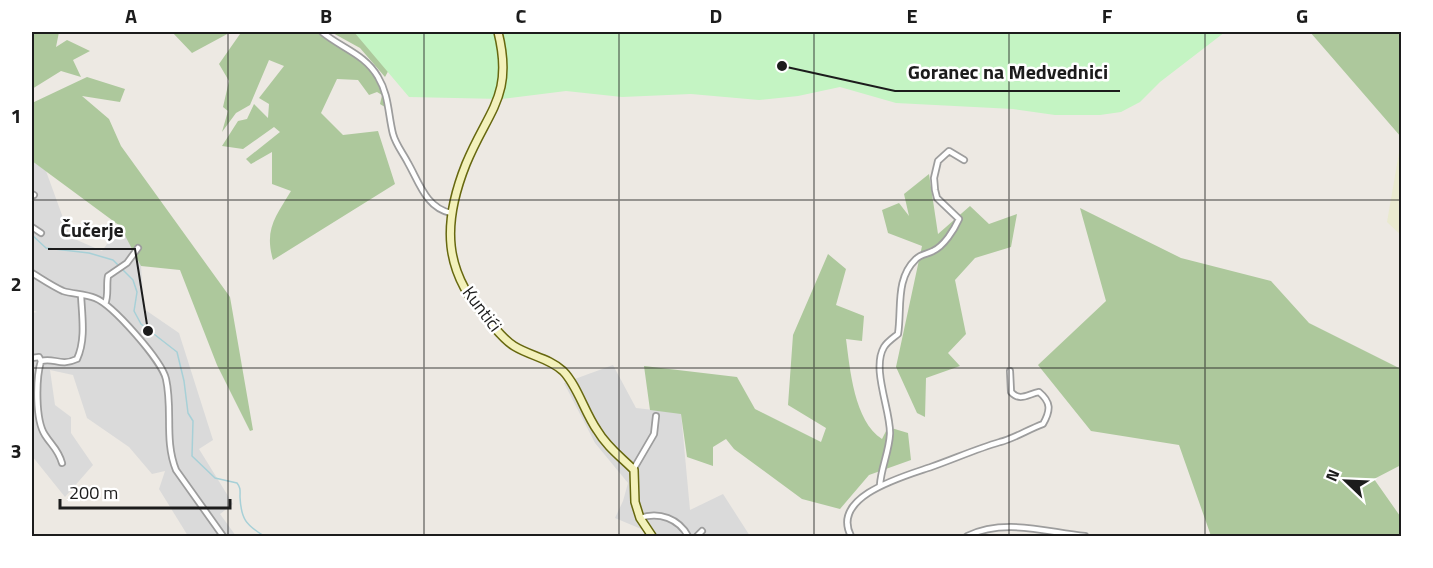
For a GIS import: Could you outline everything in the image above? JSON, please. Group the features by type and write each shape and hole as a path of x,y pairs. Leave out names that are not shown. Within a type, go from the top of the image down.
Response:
{"street":[{"path":"322,32 342,47 364,58 372,68 384,89 396,143 424,194 437,208 451,213"},
{"name":"Kuntići","path":"498,32 504,57 501,90 495,109 469,158 451,213 450,236 457,273 480,312 513,345 564,372 602,439 633,470"},
{"path":"880,485 890,433 883,400 880,363 883,350 886,344 898,334 900,291 909,268 917,257 934,251 956,226 959,219 937,198 934,178 938,161 949,151 964,160"},
{"path":"32,227 42,233"},
{"path":"105,304 108,276 127,263 138,248"},
{"path":"32,273 52,286 95,298 105,304 138,337 162,368 169,394 169,450 172,460 223,537"},
{"path":"41,361 45,359 70,363 77,359 81,351 82,339 81,295"},
{"path":"32,358 39,357 41,361"},
{"path":"41,361 38,370 41,424 45,436 56,447 62,463"},
{"path":"851,537 848,530 848,516 856,504 880,485 956,456 1003,442 1042,423 1050,407 1049,401 1039,392 1019,398 1014,396 1011,392 1010,371"},
{"path":"652,537 640,518 635,502 633,470 654,434 656,416"},
{"path":"640,518 652,514 669,518 682,526 688,537"},
{"path":"967,537 981,530 1014,527 1027,527 1085,537"},
{"path":"697,537 702,531"}],"shaded area":[{"path":"32,161 46,171 70,237 102,251 120,226 149,225 141,266 144,309 179,333 213,440 199,449 233,504 220,514 236,536 188,536 159,489 165,471 152,474 129,447 87,418 73,375 50,370 55,405 71,417 71,433 93,465 65,497 32,456 32,362 34,360 32,356 32,313 37,312 32,310"},
{"path":"613,365 636,408 681,413 690,510 723,494 750,536 650,536 646,531 615,518 628,483 595,443 564,383"}],"green space":[{"path":"32,32 59,32 56,47 67,40 90,51 73,60 81,77 61,71 32,89"},
{"path":"172,32 231,32 192,53"},
{"path":"231,32 320,32 332,43 363,59 386,94 388,109 380,104 382,95 377,92 369,95 358,80 337,79 321,113 343,135 378,131 395,184 273,260 270,240 273,223 291,191 272,184 272,152 251,164 246,159 280,132 274,127 243,149 222,146 238,121 247,119 254,104 268,118 269,104 259,98 284,66 269,60 250,105 236,113 222,132 228,111 223,107 229,81 219,64 240,34"},
{"path":"331,32 446,32 400,49 385,77 360,48"},
{"path":"354,32 1225,32 1160,82 1140,102 1121,112 1100,115 1055,115 1013,109 896,103 840,87 798,96 759,100 691,94 622,97 566,91 501,99 409,97"},
{"path":"1310,32 1401,32 1401,137"},
{"path":"87,77 125,89 120,102 82,96 109,119 121,146 230,297 253,430 250,431 217,365 180,270 141,266 120,226 32,161 32,103"},
{"path":"1401,141 1401,235 1387,222"},
{"path":"929,174 938,234 970,206 989,224 1017,214 1011,247 975,258 955,280 966,334 948,353 960,366 926,378 925,417 917,413 896,367 922,246 888,233 882,210 899,203 909,216 904,194"},
{"path":"1080,208 1181,258 1271,281 1309,323 1401,369 1401,465 1374,479 1400,516 1401,536 1211,536 1179,445 1091,431 1038,365 1106,301"},
{"path":"828,254 846,269 836,305 864,316 862,341 846,339 859,407 865,420 882,439 888,427 908,433 911,460 869,475 840,509 802,499 734,449 726,439 713,447 713,466 687,457 681,414 650,410 644,366 737,377 755,409 821,442 826,428 788,405 793,335"}],"waterway":[{"path":"32,235 46,248 89,253 113,260 133,280 137,292 134,311 141,324 177,352 188,413 193,421 192,456 215,478 237,483 240,488 243,516 249,525 264,536"}],"place":[{"name":"Goranec na Medvednici","path":"782,66"},
{"name":"Čučerje","path":"148,331"}]}
